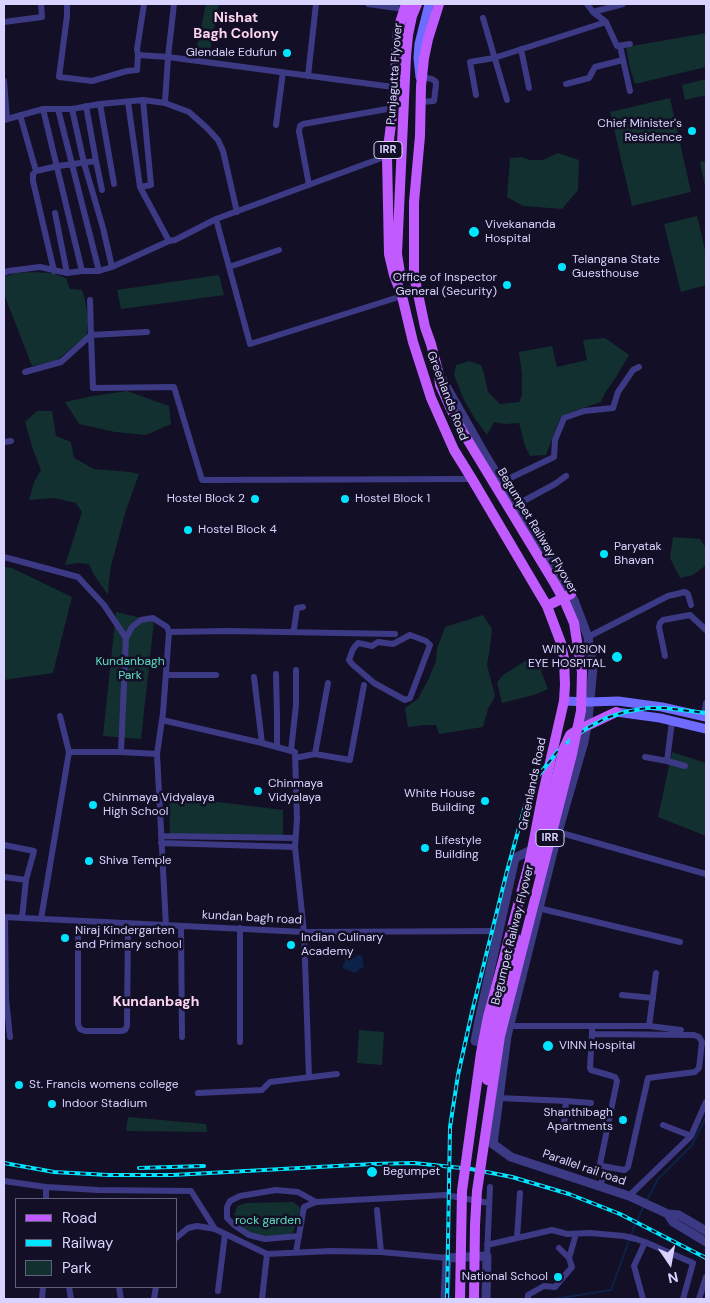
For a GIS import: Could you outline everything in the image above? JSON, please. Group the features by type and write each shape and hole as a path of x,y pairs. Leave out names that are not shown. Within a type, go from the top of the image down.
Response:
{"main road":[{"name":"Punjagutta Flyover","path":"402,296 397,254 408,35 417,4"},
{"name":"Greenlands Road","path":"422,82 418,71 419,44 429,4"},
{"name":"Greenlands Road","path":"439,4 424,58 414,202 414,275 425,327 439,374"},
{"name":"Greenlands Road","path":"405,7 398,29 393,108 387,156 389,254 394,275 402,296 431,398 454,450 548,606 561,642 565,675 564,701 530,860"},
{"name":"Begumpet Railway Flyover","path":"439,374 440,385 461,429 556,584 565,602 574,622 582,672 581,710 578,725 500,1036 477,1192 474,1299"},
{"path":"548,606 570,594"},
{"path":"564,701 618,701 662,707 705,717"},
{"path":"587,726 616,712 672,721 706,729"},
{"name":"IRR","path":"485,1130 488,1063 492,1036 564,748 570,735 587,726"},
{"name":"Begumpet Railway Flyover","path":"460,1299 462,1191 481,1053 488,1017 530,860"}],"street":[{"path":"4,22 42,17 41,4"},
{"path":"67,4 60,77 92,80 137,70 137,49 144,4"},
{"path":"164,103 174,4"},
{"path":"308,76 316,4"},
{"path":"368,4 405,7"},
{"path":"587,4 593,12 606,22 617,46 630,44"},
{"path":"593,12 623,4"},
{"path":"483,18 507,100"},
{"path":"476,95 470,62 494,58 606,22"},
{"path":"620,46 630,91"},
{"path":"520,49 529,88"},
{"path":"138,55 168,57 394,87"},
{"path":"566,84 590,78 595,67 623,60"},
{"path":"276,125 282,72"},
{"path":"421,102 434,101 436,86 436,82 432,78 422,82"},
{"path":"4,81 5,120 43,108 72,109 143,100 164,103 189,112 218,140 223,151 236,212"},
{"path":"140,187 151,185 143,100"},
{"path":"128,102 140,187 169,241"},
{"path":"100,104 114,184"},
{"path":"86,106 102,190"},
{"path":"43,108 82,271"},
{"path":"309,185 298,130 300,126 393,108"},
{"path":"58,109 99,271"},
{"path":"72,109 84,163 104,228 112,267"},
{"path":"20,115 36,171"},
{"path":"4,273 40,267 67,273 99,271 174,240 216,219 387,156"},
{"path":"54,271 33,182 33,174 36,171 58,166 96,161"},
{"path":"55,213 67,273"},
{"path":"216,219 250,344 402,296"},
{"path":"229,268 279,250"},
{"path":"90,300 93,388 174,387 202,480 472,478"},
{"path":"25,372 61,362 91,335 147,332"},
{"path":"502,482 554,456 556,440 564,418 584,411 613,408 618,392 633,370 639,367"},
{"name":"Greenlands Road","path":"439,374 578,609 588,637 593,666 584,742 558,832 509,1026 493,1144"},
{"path":"4,442 11,442"},
{"path":"516,505 566,476"},
{"path":"4,557 78,577 104,605 126,638"},
{"path":"588,637 668,596 685,592 688,594 691,605"},
{"path":"292,632 297,608 302,607"},
{"path":"665,656 660,627 660,622 663,620 690,615 706,630"},
{"path":"121,752 126,638 132,627 142,620 153,618 167,626 169,632 162,720 157,754 166,926"},
{"path":"169,632 228,631 394,634 393,644"},
{"path":"413,635 430,645 410,698 405,700 374,683 349,660 353,649 358,643 372,646 378,642 393,644 413,635"},
{"path":"291,751 296,705 296,670"},
{"path":"276,674 277,747"},
{"path":"166,675 216,675"},
{"path":"254,676 262,743"},
{"path":"315,754 328,682"},
{"path":"295,758 315,754 350,760 364,684"},
{"path":"705,717 706,703"},
{"path":"42,919 69,752 60,716"},
{"path":"162,720 295,752 297,819 295,847 304,932 309,1077"},
{"path":"667,761 672,721"},
{"path":"69,752 157,754"},
{"path":"645,757 685,766"},
{"path":"558,832 706,874"},
{"path":"161,839 224,837 295,838"},
{"path":"224,837 224,845"},
{"path":"244,837 245,845"},
{"path":"161,839 224,845 295,847"},
{"path":"4,845 34,851 26,880 22,918"},
{"path":"506,1046 475,1041 515,858 532,849"},
{"path":"4,877 26,880"},
{"path":"538,908 680,942"},
{"path":"4,917 6,999 10,1037"},
{"name":"kundan bagh road","path":"4,917 304,932 499,931"},
{"path":"78,921 78,1024 80,1029 85,1031 121,1031 125,1030 127,1026 128,924"},
{"path":"181,926 182,1037"},
{"path":"240,928 240,1042"},
{"path":"649,1026 656,973"},
{"path":"622,994 653,998"},
{"path":"479,1022 509,1026 649,1026 681,1030"},
{"path":"592,1034 694,1035 699,1037 702,1042 699,1068 695,1072 648,1078 628,1167 624,1170 602,1166 600,1162 616,1081 612,1076 591,1070 592,1034 593,1026"},
{"path":"621,1026 624,1035"},
{"path":"198,1094 262,1090 270,1082 338,1074"},
{"path":"499,1098 591,1103"},
{"path":"564,1127 566,1101"},
{"path":"629,1196 691,1136 706,1102"},
{"path":"663,1125 691,1136"},
{"name":"Parallel rail road","path":"493,1144 511,1157 629,1196 668,1214 679,1215 706,1231"},
{"path":"600,1187 606,1167"},
{"path":"4,1181 98,1190 190,1191 215,1229"},
{"path":"46,1186 46,1198"},
{"path":"486,1299 490,1187"},
{"path":"98,1190 100,1198"},
{"path":"298,1236 265,1239 249,1235 234,1225 228,1218 227,1208 230,1201 240,1196 276,1190 298,1192 316,1202"},
{"path":"517,1238 520,1193"},
{"path":"296,1252 304,1207 316,1202 446,1195 489,1204"},
{"path":"377,1210 382,1252"},
{"name":"Parallel rail road","path":"668,1214 673,1222 706,1242"},
{"path":"178,1236 188,1228 197,1226 215,1229 267,1254 331,1251 382,1252 446,1258 487,1256"},
{"path":"487,1245 552,1230 567,1234 624,1236 636,1239 693,1263 683,1299"},
{"path":"218,1291 225,1234"},
{"path":"569,1258 576,1234"},
{"path":"643,1299 634,1266 645,1242"},
{"path":"528,1299 528,1295 544,1286 555,1287 572,1266 569,1258 559,1248"},
{"path":"262,1299 267,1254"},
{"path":"445,1299 446,1258"},
{"path":"699,1299 706,1277"}],"green space":[{"path":"206,4 219,4 210,51 196,50"},
{"path":"706,33 706,67 635,84 626,47"},
{"path":"706,79 706,95 685,100 682,85"},
{"path":"670,98 691,192 632,206 610,112"},
{"path":"558,153 579,160 578,190 562,209 523,206 507,197 510,158 522,157 529,160 543,160"},
{"path":"706,161 706,191 700,162"},
{"path":"697,216 706,254 706,285 681,292 664,224"},
{"path":"16,273 52,273 66,278 70,289 82,290 88,319 87,335 56,361 32,366 4,294 4,277"},
{"path":"219,275 224,295 121,309 117,290"},
{"path":"605,338 629,355 601,402 571,412 560,418 546,455 530,456 525,446 519,423 505,424 494,422 487,435 464,400 454,375 456,365 469,361 481,365 488,392 500,404 519,402 522,395 522,374 519,352 552,346 557,367 587,360 583,340"},
{"path":"127,391 169,406 171,424 146,435 115,432 79,424 65,402 93,396"},
{"path":"37,411 52,411 56,436 71,442 74,458 94,469 139,474 126,510 111,566 108,595 89,564 65,565 82,512 76,503 54,498 29,500 34,482 41,470 25,422"},
{"path":"673,537 700,539 706,548 706,565 693,575 680,578 670,558"},
{"path":"4,567 12,568 72,597 53,673 4,680"},
{"name":"Kundanbagh Park","path":"116,612 154,621 141,739 103,736"},
{"path":"483,615 492,629 487,665 495,696 488,709 483,727 439,734 436,725 408,727 405,708 418,699 429,678 436,661 437,649 445,627"},
{"path":"539,658 541,671 548,689 534,695 502,703 497,682 503,675 525,661"},
{"path":"672,752 706,763 706,836 658,817"},
{"path":"169,796 283,810 283,836 170,835"},
{"path":"359,1030 384,1032 382,1065 357,1063"},
{"path":"128,1117 206,1124 207,1132 126,1131"},
{"name":"rock garden","path":"293,1202 301,1208 293,1233 266,1240 240,1229 234,1216 237,1206 246,1203"}],"water":[{"path":"357,955 363,958 363,968 354,973 343,968 345,958 348,956 354,958"}],"waterway":[{"path":"646,1202 658,1179 692,1145 706,1117"},
{"path":"554,1299 611,1290 634,1227 644,1206"}],"railway":[{"path":"447,1299 450,1127 458,1075 507,871 531,790 538,776 557,752 587,728 606,718 647,708 665,708 706,713"},
{"path":"4,1163 54,1172 108,1175 173,1175 414,1163 471,1169 512,1177 569,1194 620,1214 706,1258"},
{"path":"139,1168 204,1166"}],"place":[{"name":"Glendale Edufun","path":"287,53"},
{"name":"Chief Minister's Residence","path":"692,131"},
{"name":"Vivekananda Hospital","path":"474,232"},
{"name":"Telangana State Guesthouse","path":"562,267"},
{"name":"Office of Inspector General (Security)","path":"507,285"},
{"name":"Hostel Block 2","path":"255,499"},
{"name":"Hostel Block 1","path":"345,499"},
{"name":"Hostel Block 4","path":"188,530"},
{"name":"Paryatak Bhavan","path":"604,554"},
{"name":"WIN VISION EYE HOSPITAL","path":"617,657"},
{"name":"Chinmaya Vidyalaya","path":"258,791"},
{"name":"White House Building","path":"485,801"},
{"name":"Chinmaya Vidyalaya High School","path":"93,805"},
{"name":"Lifestyle Building","path":"425,848"},
{"name":"Shiva Temple","path":"89,861"},
{"name":"Niraj Kindergarten and Primary school","path":"65,938"},
{"name":"Indian Culinary Academy","path":"291,945"},
{"name":"VINN Hospital","path":"548,1046"},
{"name":"St. Francis womens college","path":"19,1085"},
{"name":"Indoor Stadium","path":"52,1104"},
{"name":"Shanthibagh Apartments","path":"623,1120"},
{"name":"Begumpet","path":"372,1172"},
{"name":"National School","path":"558,1277"}],"district":[{"name":"Nishat Bagh Colony","path":"236,26"},
{"name":"Kundanbagh","path":"156,1002"}]}
